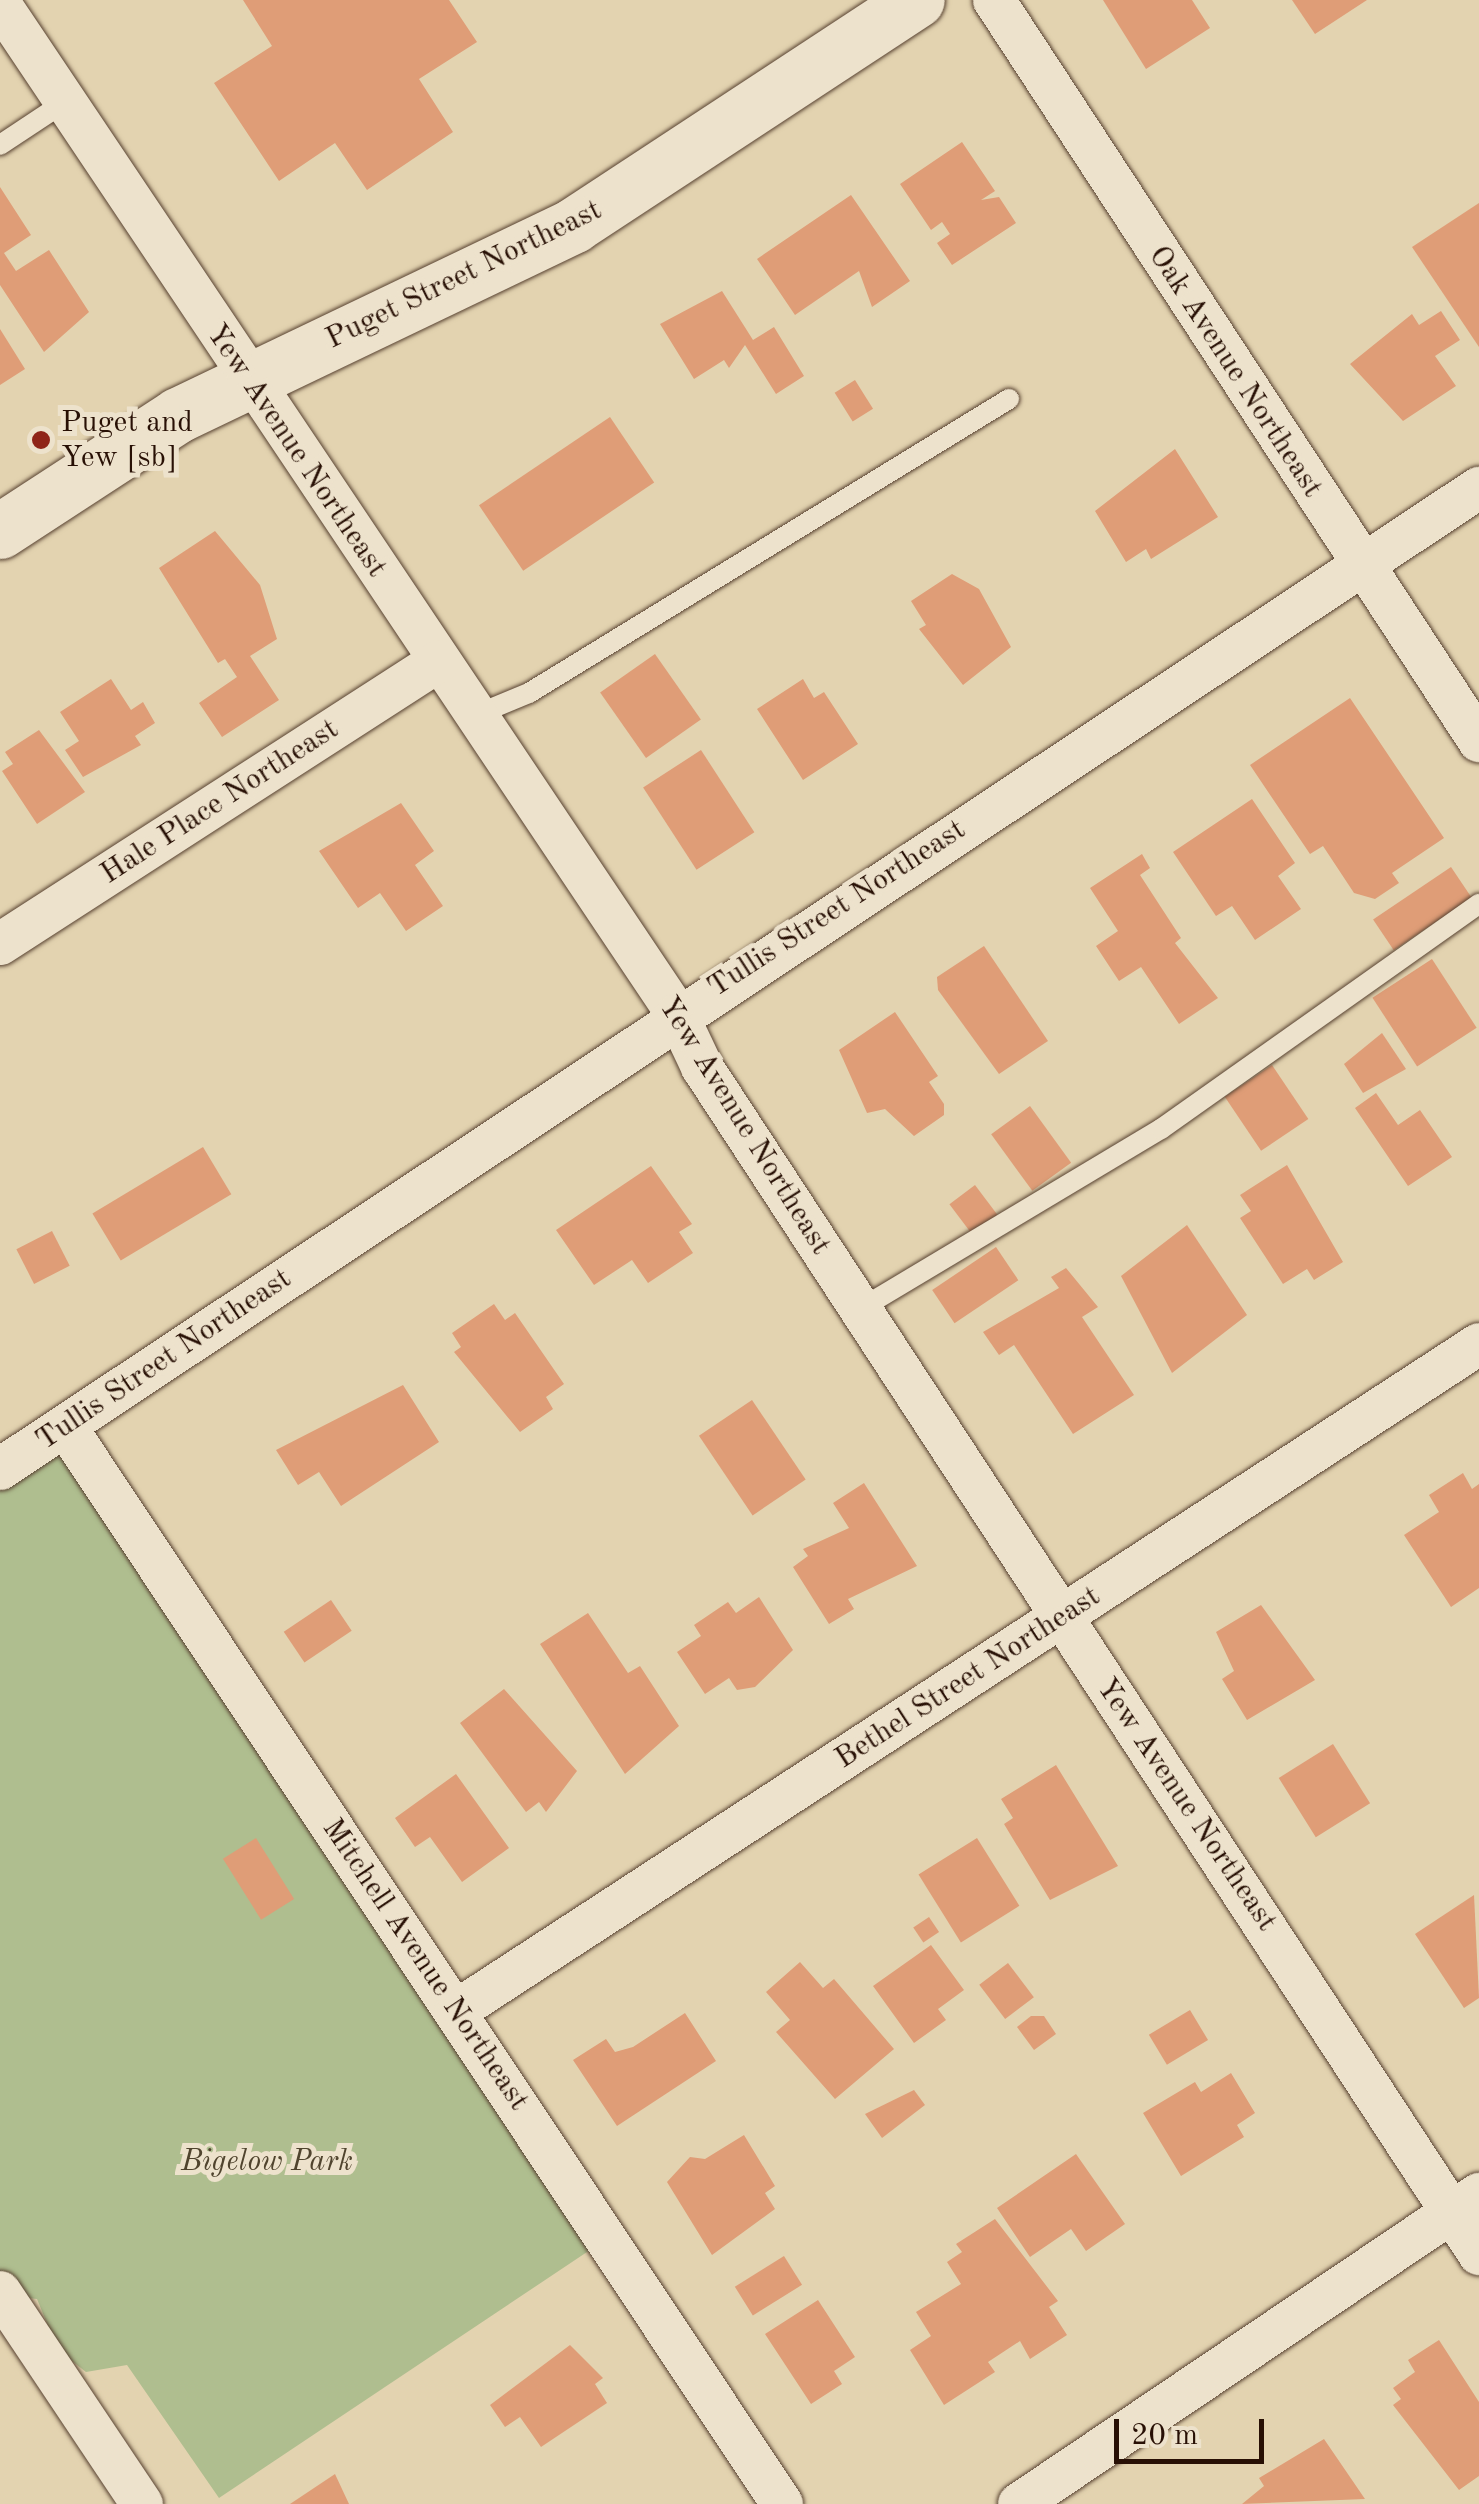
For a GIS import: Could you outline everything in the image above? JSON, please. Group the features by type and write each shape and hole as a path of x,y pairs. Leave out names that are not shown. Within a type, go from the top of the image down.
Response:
{"street":[{"name":"Puget Street Northeast","path":"0,531 246,380 574,225 917,0"},
{"name":"Oak Avenue Northeast","path":"994,0 1360,565 1479,741"},
{"name":"Yew Avenue Northeast","path":"0,4 246,380 677,1014 860,1309 1058,1613 1466,2202 1479,2254"},
{"name":"Tullis Street Northeast","path":"0,1470 677,1014 1479,488"},
{"name":"Hale Place Northeast","path":"0,944 440,661"},
{"name":"Bethel Street Northeast","path":"456,2011 1058,1613 1479,1344"},
{"name":"Mitchell Avenue Northeast","path":"66,1427 782,2504"},
{"path":"1019,2504 1466,2202"},
{"path":"0,2292 142,2504"}],"lane":[{"path":"0,145 65,102"},
{"path":"476,714 529,693 1009,399"},
{"path":"860,1309 1161,1129 1479,904"}],"green space":[{"name":"Bigelow Park","path":"59,1443 596,2246 219,2498 127,2365 86,2372 58,2350 37,2299 13,2296 0,2273 0,1482"}],"building":[{"path":"243,0 449,0 477,42 419,79 453,132 367,190 335,143 279,181 214,83 272,46"},
{"path":"1103,0 1192,0 1210,28 1146,69"},
{"path":"1292,0 1367,0 1315,34"},
{"path":"962,142 995,191 981,200 999,197 1016,223 952,265 937,243 950,234 942,222 931,230 900,184"},
{"path":"0,187 31,235 4,253 16,271 49,250 89,312 44,352 0,285"},
{"path":"851,195 910,281 872,307 859,271 795,315 757,259"},
{"path":"1479,203 1479,347 1412,247"},
{"path":"722,291 753,340 774,327 804,376 776,394 745,345 729,368 724,360 694,379 660,324"},
{"path":"1441,311 1460,340 1435,356 1456,386 1403,421 1350,364 1412,314 1419,325"},
{"path":"0,329 25,369 0,385"},
{"path":"855,380 873,409 853,422 835,393"},
{"path":"610,417 654,482 523,571 479,505"},
{"path":"1175,449 1218,517 1151,559 1146,549 1126,562 1095,511"},
{"path":"215,531 260,585 277,639 250,656 279,700 222,737 199,703 237,677 225,659 218,663 159,568"},
{"path":"952,574 979,589 1011,647 963,685 919,629 926,625 911,601"},
{"path":"655,654 701,720 646,758 600,692"},
{"path":"111,679 131,710 143,702 155,723 135,736 141,745 83,777 65,750 79,741 60,712"},
{"path":"803,679 814,698 824,692 858,744 803,780 757,709"},
{"path":"1350,698 1444,838 1392,873 1399,883 1375,899 1354,893 1323,846 1310,854 1250,765"},
{"path":"39,730 85,792 37,824 2,771 13,764 5,752"},
{"path":"701,750 754,832 697,870 643,788"},
{"path":"1252,799 1295,863 1278,876 1301,909 1255,940 1232,906 1216,916 1173,852"},
{"path":"401,803 434,851 415,865 443,906 406,931 380,893 358,908 319,851"},
{"path":"1142,854 1150,868 1140,875 1181,938 1175,943 1218,998 1179,1024 1141,967 1119,981 1096,946 1118,931 1090,888"},
{"path":"1451,867 1472,898 1394,950 1373,920"},
{"path":"984,946 1048,1041 999,1074 938,990 937,977"},
{"path":"1432,959 1477,1028 1417,1066 1372,998"},
{"path":"895,1012 938,1076 929,1082 944,1104 944,1115 914,1136 885,1109 867,1113 839,1050"},
{"path":"1382,1033 1406,1069 1363,1093 1344,1064"},
{"path":"1272,1065 1308,1119 1261,1151 1225,1097"},
{"path":"1376,1093 1398,1125 1420,1110 1452,1157 1408,1186 1355,1108"},
{"path":"1030,1106 1071,1163 1032,1191 991,1134"},
{"path":"203,1147 231,1194 121,1261 92,1213"},
{"path":"1287,1165 1343,1262 1314,1280 1307,1269 1283,1284 1240,1218 1251,1211 1240,1195"},
{"path":"651,1166 692,1224 679,1232 693,1253 648,1283 632,1260 594,1285 556,1230"},
{"path":"975,1185 999,1217 974,1236 949,1204"},
{"path":"1187,1225 1247,1315 1172,1373 1121,1276"},
{"path":"52,1231 70,1266 34,1284 16,1249"},
{"path":"996,1247 1018,1280 955,1323 932,1290"},
{"path":"1066,1268 1098,1307 1082,1317 1134,1395 1073,1434 1014,1345 999,1355 983,1332 1059,1288 1051,1277"},
{"path":"494,1304 505,1320 515,1313 564,1384 546,1397 553,1409 520,1432 454,1352 461,1347 452,1333"},
{"path":"403,1385 439,1442 341,1506 319,1472 298,1485 276,1450"},
{"path":"752,1400 806,1480 753,1515 699,1436"},
{"path":"1463,1473 1472,1489 1479,1484 1479,1588 1451,1607 1404,1535 1439,1512 1429,1495"},
{"path":"864,1483 917,1566 848,1599 854,1609 829,1624 793,1567 808,1556 803,1549 849,1528 833,1503"},
{"path":"759,1597 793,1650 755,1687 737,1690 729,1678 705,1694 677,1652 701,1636 694,1625 728,1602 736,1613"},
{"path":"331,1600 352,1631 304,1663 284,1632"},
{"path":"1261,1605 1315,1680 1247,1720 1222,1679 1234,1671 1216,1632"},
{"path":"588,1613 628,1673 640,1666 679,1726 625,1774 540,1644"},
{"path":"504,1689 577,1771 546,1812 539,1802 526,1812 460,1723"},
{"path":"1333,1744 1370,1803 1316,1837 1279,1778"},
{"path":"1056,1765 1118,1866 1050,1900 1004,1824 1013,1818 1001,1799"},
{"path":"456,1774 509,1848 462,1882 430,1837 415,1847 395,1818"},
{"path":"256,1838 294,1899 261,1920 223,1859"},
{"path":"977,1838 1019,1906 961,1942 918,1875"},
{"path":"1474,1895 1479,1998 1464,2008 1415,1934"},
{"path":"929,1917 939,1932 923,1943 913,1928"},
{"path":"931,1945 964,1990 938,2009 946,2020 914,2043 873,1986"},
{"path":"800,1962 823,1988 834,1979 894,2049 835,2099 776,2032 790,2020 766,1992"},
{"path":"1008,1963 1034,1997 1005,2019 979,1985"},
{"path":"1190,2010 1208,2040 1167,2065 1149,2035"},
{"path":"685,2013 716,2061 617,2126 573,2060 606,2039 615,2052 633,2047"},
{"path":"1031,2016 1044,2016 1056,2034 1034,2050 1017,2027"},
{"path":"1231,2073 1255,2113 1237,2125 1244,2137 1181,2176 1143,2113 1195,2082 1201,2092"},
{"path":"914,2090 925,2105 882,2138 865,2114"},
{"path":"744,2135 775,2186 765,2193 775,2209 712,2255 667,2182 690,2157 705,2159"},
{"path":"1076,2154 1125,2224 1086,2251 1071,2229 1030,2257 997,2208"},
{"path":"995,2219 1058,2301 1049,2307 1067,2335 1030,2359 1020,2341 988,2362 995,2372 944,2405 910,2350 931,2336 916,2312 961,2284 947,2262 962,2252 956,2244"},
{"path":"784,2256 802,2285 753,2316 735,2287"},
{"path":"818,2300 855,2357 834,2371 842,2384 811,2404 765,2334"},
{"path":"1439,2340 1479,2402 1479,2476 1459,2490 1393,2405 1401,2399 1393,2388 1415,2372 1408,2360"},
{"path":"570,2345 603,2378 595,2384 607,2403 541,2447 520,2417 505,2427 490,2405"},
{"path":"1324,2439 1365,2499 1242,2504 1264,2486 1259,2478"},
{"path":"335,2474 349,2504 290,2504"}],"place":[{"name":"Puget and Yew [sb]","path":"41,440"}]}
